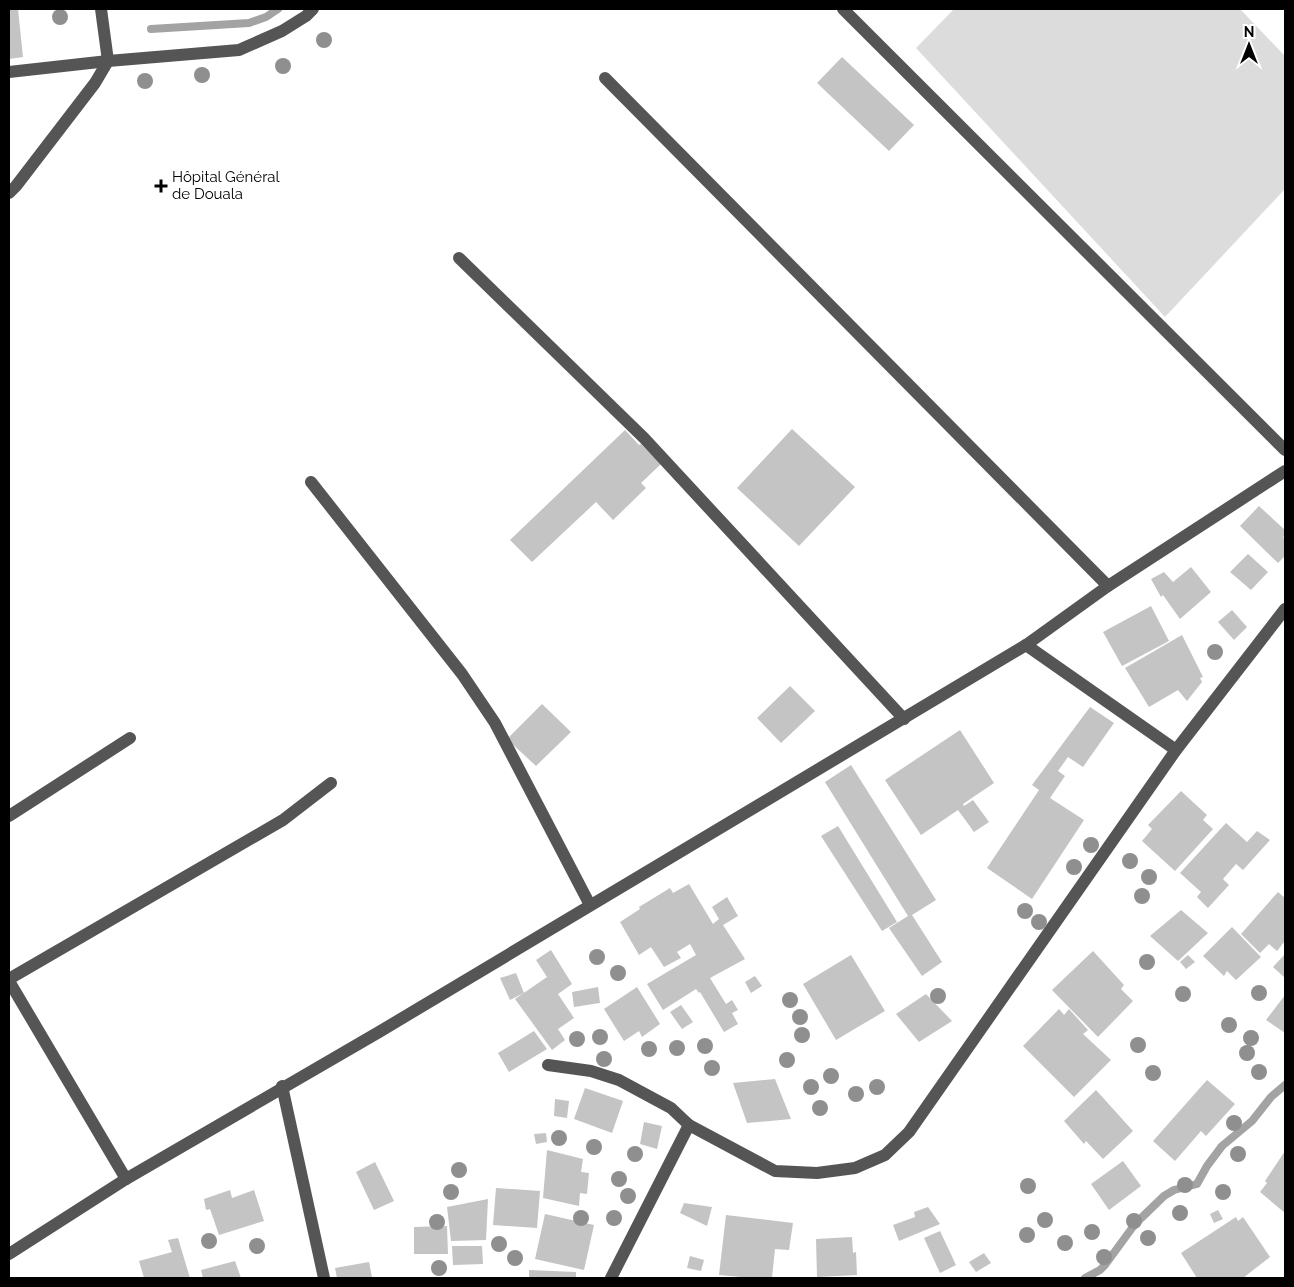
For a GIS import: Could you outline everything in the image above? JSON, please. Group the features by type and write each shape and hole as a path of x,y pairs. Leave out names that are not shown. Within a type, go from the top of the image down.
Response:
{"street":[{"path":"9,192 16,186 95,84 108,61 101,9"},
{"path":"9,72 108,61 240,50 282,31 306,16 313,9"},
{"path":"843,9 1285,450"},
{"path":"605,78 1108,586"},
{"path":"459,258 644,438 904,719"},
{"path":"9,1254 126,1179 282,1086 387,1027 1026,645 1108,586 1285,471"},
{"path":"311,482 462,674 495,723 590,905"},
{"path":"548,1065 591,1071 619,1080 671,1108 688,1125 775,1171 816,1173 855,1168 885,1155 909,1132 1176,750 1283,616"},
{"path":"1026,645 1176,750"},
{"path":"9,816 130,738"},
{"path":"126,1179 9,980 283,820 331,783"},
{"path":"282,1086 324,1278"},
{"path":"611,1278 688,1125"}],"shaded area":[{"path":"954,9 1240,9 1285,56 1285,189 1165,317 916,48"}],"building":[{"path":"9,9 18,9 23,57 9,59"},
{"path":"842,57 914,125 889,151 817,83"},
{"path":"792,429 855,487 799,546 737,488"},
{"path":"625,430 661,464 641,483 646,488 613,520 596,502 532,562 510,540"},
{"path":"1259,506 1285,530 1283,537 1285,540 1285,556 1278,563 1240,526"},
{"path":"1248,554 1268,572 1251,590 1230,572"},
{"path":"1191,567 1211,592 1180,619 1163,595 1161,597 1151,579 1164,572 1173,582"},
{"path":"1151,606 1169,641 1122,666 1103,632"},
{"path":"1232,610 1247,627 1234,640 1218,622"},
{"path":"1182,635 1203,677 1200,678 1202,682 1187,701 1178,690 1149,707 1125,668"},
{"path":"790,686 815,711 781,743 757,718"},
{"path":"542,704 571,732 536,766 507,739"},
{"path":"1090,707 1114,723 1083,767 1068,757 1058,771 1065,776 1050,798 1084,820 1032,899 987,868 1039,790 1032,785"},
{"path":"960,730 994,783 963,804 964,806 973,800 989,822 974,832 958,810 921,835 885,780"},
{"path":"851,765 936,900 912,915 942,962 922,976 889,928 908,916 825,782"},
{"path":"1181,791 1207,815 1203,820 1213,829 1175,871 1142,841 1152,829 1148,825"},
{"path":"1226,823 1247,842 1257,831 1270,840 1243,870 1236,864 1223,879 1229,885 1208,908 1197,897 1201,892 1180,873"},
{"path":"838,826 897,922 882,931 821,836"},
{"path":"689,884 713,924 719,919 712,907 727,897 738,916 723,925 745,959 710,978 726,1004 732,1000 738,1010 732,1013 738,1024 724,1032 700,992 696,989 663,1010 647,984 696,955 690,944 677,952 681,958 664,967 651,947 639,955 620,922 640,909 639,907 670,888 673,893"},
{"path":"1278,892 1285,898 1285,941 1277,951 1269,944 1260,953 1241,934"},
{"path":"1181,910 1208,933 1178,961 1150,936"},
{"path":"1232,927 1261,957 1236,980 1227,971 1224,976 1203,956"},
{"path":"551,950 572,984 558,994 574,1018 558,1029 565,1040 552,1050 515,999 547,977 536,960"},
{"path":"1093,951 1124,985 1121,989 1133,1001 1098,1037 1052,990"},
{"path":"1285,954 1285,978 1273,967"},
{"path":"851,955 885,1011 836,1040 803,984"},
{"path":"1188,955 1195,962 1186,969 1180,962"},
{"path":"516,973 524,993 510,1000 500,978"},
{"path":"755,976 762,986 751,993 745,982"},
{"path":"598,987 600,1003 574,1007 572,992"},
{"path":"637,987 660,1024 642,1037 639,1031 624,1041 604,1009"},
{"path":"926,994 952,1021 919,1042 896,1014"},
{"path":"1285,995 1285,1033 1266,1020"},
{"path":"681,1005 693,1022 682,1029 670,1012"},
{"path":"1059,1009 1064,1015 1069,1009 1088,1030 1083,1034 1111,1060 1074,1097 1023,1046"},
{"path":"534,1031 547,1049 509,1072 498,1053"},
{"path":"775,1079 791,1119 747,1123 733,1083"},
{"path":"1207,1080 1235,1104 1206,1136 1201,1131 1175,1161 1153,1141"},
{"path":"585,1088 623,1101 612,1133 574,1119"},
{"path":"1096,1090 1133,1131 1103,1159 1086,1141 1084,1144 1064,1121"},
{"path":"555,1099 569,1101 567,1118 554,1116"},
{"path":"644,1122 662,1126 657,1149 640,1144"},
{"path":"546,1133 547,1142 536,1144 534,1134"},
{"path":"547,1150 583,1159 581,1172 589,1173 587,1194 580,1193 579,1206 543,1198"},
{"path":"1285,1151 1285,1213 1260,1192"},
{"path":"1123,1161 1141,1186 1109,1210 1091,1184"},
{"path":"375,1162 394,1201 374,1210 356,1172"},
{"path":"496,1188 540,1191 537,1228 493,1225"},
{"path":"230,1190 232,1198 254,1190 264,1221 219,1235 210,1209 206,1210 204,1199"},
{"path":"488,1199 486,1240 451,1241 447,1207"},
{"path":"684,1203 712,1207 707,1226 680,1213"},
{"path":"928,1207 940,1224 899,1241 893,1225 915,1217 914,1212"},
{"path":"1218,1210 1223,1219 1214,1223 1210,1214"},
{"path":"545,1214 594,1225 584,1270 535,1259"},
{"path":"726,1215 793,1223 789,1250 775,1249 772,1278 719,1275"},
{"path":"1236,1217 1238,1221 1243,1217 1270,1257 1243,1278 1197,1278 1181,1253"},
{"path":"447,1226 448,1254 414,1254 414,1227"},
{"path":"940,1231 956,1265 940,1273 924,1238"},
{"path":"852,1237 853,1253 856,1252 857,1275 817,1277 816,1239"},
{"path":"178,1238 190,1278 144,1278 139,1261 172,1252 168,1240"},
{"path":"452,1246 482,1246 483,1264 453,1265"},
{"path":"984,1253 991,1263 976,1272 969,1262"},
{"path":"690,1256 704,1260 701,1271 687,1268"},
{"path":"235,1261 241,1278 203,1278 201,1270"},
{"path":"369,1262 372,1277 337,1278 335,1268"},
{"path":"529,1270 576,1272 576,1278 529,1278"}],"waterway":[{"path":"151,29 249,23 266,17 278,9"},
{"path":"1085,1278 1105,1265 1135,1224 1164,1196 1174,1190 1197,1184 1207,1166 1222,1146 1252,1121 1271,1097 1285,1085"}],"place":[{"name":"Hôpital Général de Douala","path":"161,186"}]}
